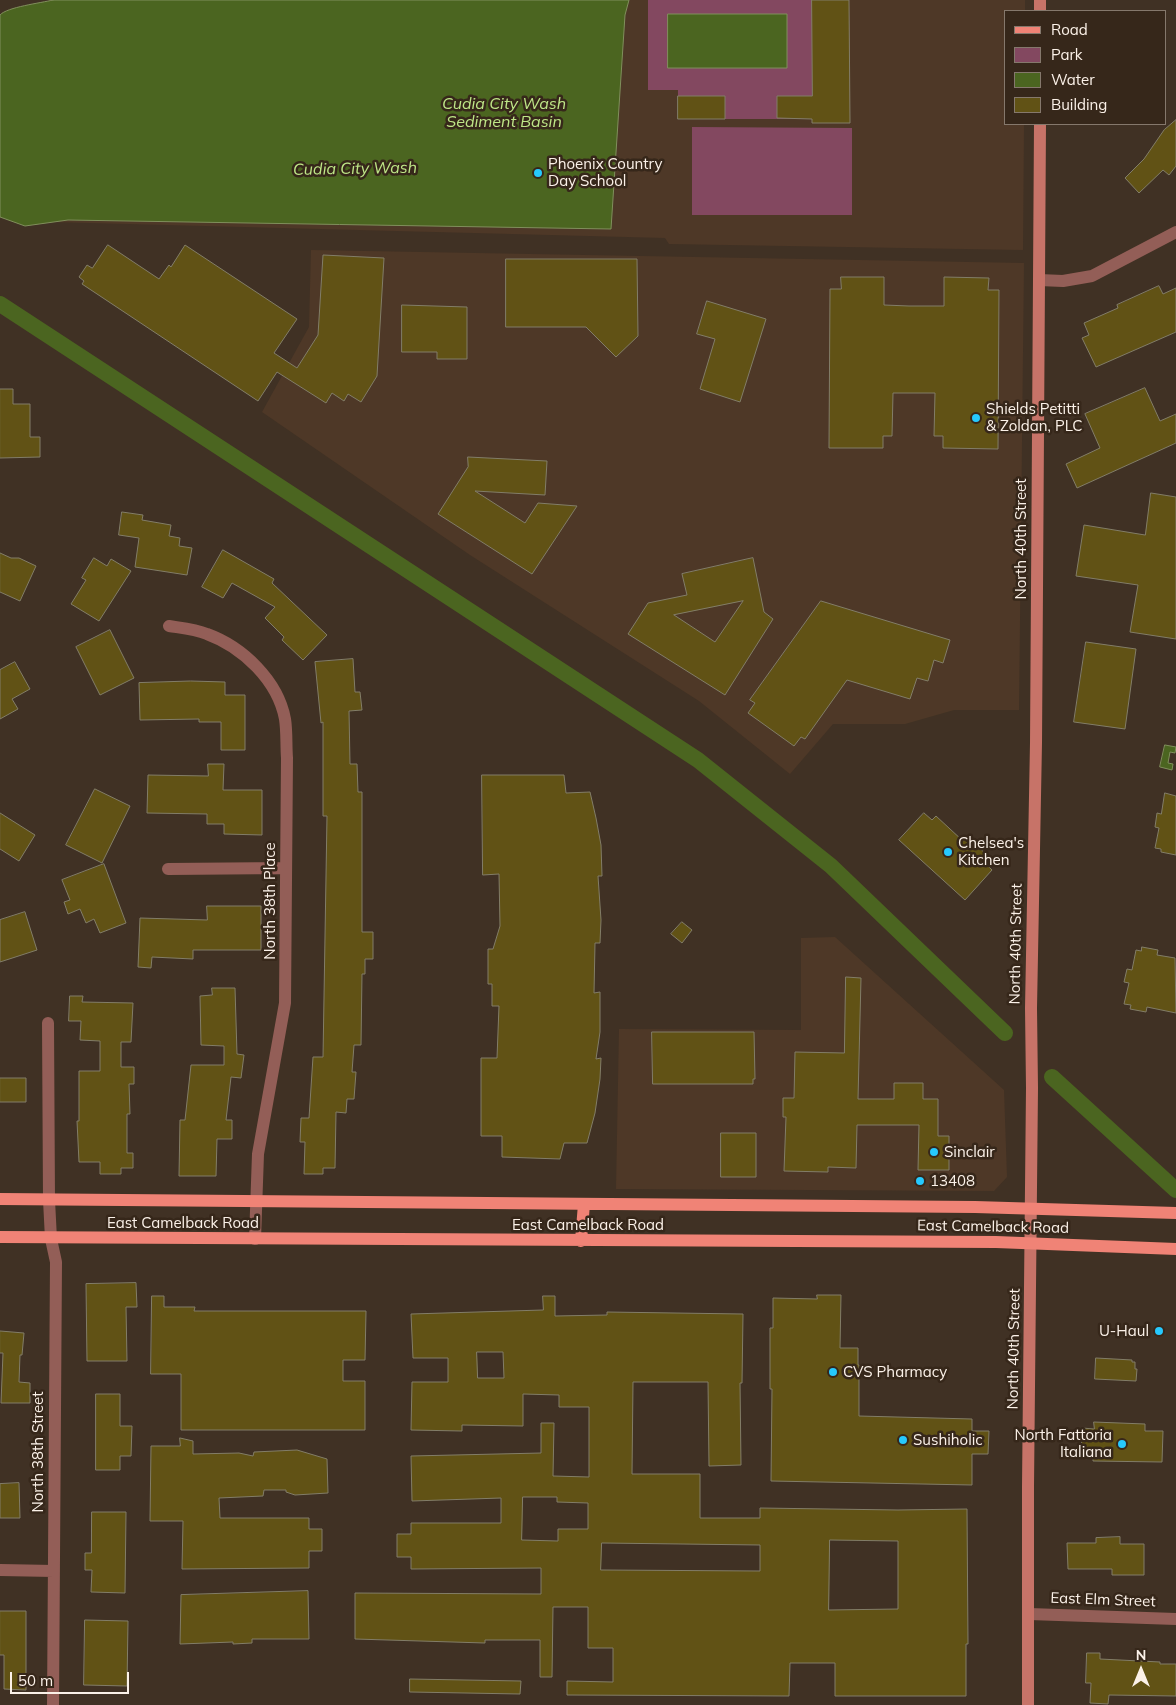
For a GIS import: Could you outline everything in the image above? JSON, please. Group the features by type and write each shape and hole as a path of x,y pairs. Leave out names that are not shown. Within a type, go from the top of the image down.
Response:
{"main road":[{"name":"North 40th Street","path":"1028,1705 1031,1017 1036,743 1040,125"},
{"name":"East Camelback Road","path":"0,1199 1031,1208 1172,1213"},
{"path":"581,1241 584,1204"},
{"name":"East Camelback Road","path":"0,1237 1031,1243 1176,1249"}],"street":[{"path":"1039,280 1063,281 1092,276 1176,232"},
{"name":"North 38th Place","path":"169,626 208,634 236,650 255,664 277,695 285,718 285,1003 258,1154 255,1239"},
{"path":"168,869 286,868"},
{"path":"48,1023 49,1200"},
{"name":"North 38th Street","path":"49,1200 51,1238 56,1262 53,1705"},
{"path":"0,1570 54,1571"},
{"name":"East Elm Street","path":"1029,1614 1176,1619"}],"shaded area":[{"name":"Phoenix Country Day School","path":"56,0 1025,0 1025,10 1004,10 1004,125 1024,125 1023,250 669,244 665,238 51,222"},
{"path":"311,250 1024,263 1019,710 954,710 905,724 833,724 790,774 699,701 470,555 262,412 309,327"},
{"path":"835,937 1004,1090 1007,1177 994,1191 616,1189 619,1029 801,1030 801,938"}],"green space":[{"path":"648,0 849,0 850,123 812,123 812,119 678,119 678,90 648,90"},
{"path":"692,127 852,128 852,215 692,215"}],"water":[{"name":"Cudia City Wash Sediment Basin","path":"53,0 629,0 625,15 611,229 68,220 25,226 0,217 0,15 17,8"},
{"path":"668,14 787,14 787,68 668,68"},
{"path":"1165,745 1176,747 1175,753 1170,752 1168,763 1173,764 1172,770 1160,767"}],"building":[{"path":"812,0 849,0 850,123 812,123 812,119 777,118 777,96 812,96"},
{"path":"678,96 725,96 725,119 678,119"},
{"path":"1176,120 1176,166 1169,175 1163,170 1139,193 1125,178 1144,159 1164,130"},
{"path":"108,245 159,279 169,265 171,267 185,245 297,319 274,353 297,368 318,335 323,255 384,258 377,376 361,402 348,394 344,401 332,393 326,403 277,372 258,401 82,284 84,281 79,277 87,265 92,268"},
{"path":"506,259 637,259 638,336 616,357 586,327 506,327"},
{"path":"841,277 884,277 884,305 909,306 944,306 944,277 989,278 988,290 999,290 998,449 943,448 943,436 934,436 935,393 893,393 892,436 883,436 883,448 829,448 830,289 841,289"},
{"path":"1159,286 1163,294 1176,288 1176,332 1096,367 1082,338 1089,335 1084,323 1118,308 1117,305"},
{"path":"707,301 766,319 740,402 700,389 715,339 697,334"},
{"path":"402,305 467,307 467,359 437,359 437,352 402,352"},
{"path":"1145,388 1160,421 1176,414 1176,443 1077,488 1066,464 1100,448 1085,414"},
{"path":"0,389 13,389 13,404 30,404 30,437 40,437 40,457 0,458"},
{"path":"468,457 547,461 545,495 475,491 525,523 538,503 577,506 532,574 438,514 468,467"},
{"path":"1151,493 1176,497 1176,639 1130,632 1138,585 1076,576 1084,525 1145,535"},
{"path":"122,512 143,515 142,520 171,525 169,536 180,538 179,546 192,548 187,575 135,567 139,538 119,535"},
{"path":"223,550 274,579 272,583 327,635 303,660 282,640 284,637 265,618 275,607 232,583 223,598 202,587"},
{"path":"0,553 11,558 19,558 36,566 20,601 0,592"},
{"path":"94,558 107,566 111,559 131,571 99,621 71,604 86,580 82,578"},
{"path":"753,558 764,612 773,619 725,695 628,634 648,603 687,595 682,574","holes":["743,601 715,642 674,615"]},
{"path":"821,601 950,640 943,663 934,660 928,681 917,678 910,699 847,680 805,739 801,737 794,746 748,713 755,703 750,700"},
{"path":"110,630 134,678 100,695 76,647"},
{"path":"1086,642 1136,649 1125,729 1074,722"},
{"path":"353,659 355,692 360,692 362,710 349,711 350,764 357,764 358,792 362,792 362,932 373,932 373,959 365,959 365,974 362,974 361,1045 354,1045 352,1072 356,1072 354,1099 347,1099 346,1113 336,1112 335,1168 323,1168 323,1174 304,1174 305,1142 300,1142 301,1118 309,1118 313,1057 323,1057 327,816 323,816 323,722 321,723 315,662"},
{"path":"15,662 30,689 12,699 18,709 0,719 0,670"},
{"path":"225,682 225,695 245,695 245,750 221,750 221,722 199,722 199,719 140,720 139,683"},
{"path":"208,764 224,764 223,790 262,790 262,835 224,834 224,824 207,824 207,814 147,813 148,775 208,776"},
{"path":"482,775 564,775 566,793 590,792 596,818 601,845 602,876 598,876 601,920 600,943 595,943 594,993 600,992 600,1032 596,1059 601,1058 600,1079 595,1113 587,1143 564,1143 560,1159 502,1157 502,1136 481,1136 481,1058 497,1058 499,1006 492,1006 492,984 488,984 488,949 493,949 500,926 499,874 483,875"},
{"path":"95,789 130,806 102,863 66,845"},
{"path":"1165,793 1176,796 1176,855 1161,852 1161,849 1155,848 1159,828 1155,827 1157,813 1161,814"},
{"path":"0,813 35,835 19,861 0,849"},
{"name":"Chelsea's Kitchen","path":"924,813 932,820 936,816 963,841 967,837 995,862 989,867 992,870 965,900 899,840"},
{"path":"104,864 126,923 100,933 94,919 86,923 80,909 68,914 64,902 70,900 62,880"},
{"path":"207,906 261,906 261,950 193,950 193,959 152,957 151,968 138,967 140,918 207,920"},
{"path":"25,912 37,950 0,962 0,920"},
{"path":"682,922 692,930 682,943 671,934"},
{"path":"1142,947 1158,950 1157,955 1175,958 1176,1013 1147,1007 1146,1012 1130,1009 1131,1005 1124,1004 1129,983 1124,982 1127,969 1132,970 1136,950 1141,951"},
{"path":"846,977 861,978 858,1099 894,1099 894,1083 923,1083 923,1099 938,1099 938,1136 949,1136 949,1170 918,1170 919,1125 857,1125 856,1168 828,1167 828,1172 784,1171 786,1117 783,1117 783,1098 794,1098 795,1052 844,1053"},
{"path":"212,988 235,988 237,1054 244,1055 241,1078 231,1077 226,1120 232,1120 232,1139 217,1139 216,1176 179,1176 180,1120 185,1120 191,1065 224,1065 224,1046 201,1045 200,996 212,995"},
{"path":"70,996 83,996 82,1002 133,1003 131,1042 121,1042 121,1067 134,1067 134,1084 129,1084 130,1114 127,1114 127,1153 133,1153 133,1168 121,1168 121,1174 100,1174 100,1162 79,1162 77,1121 79,1121 79,1071 100,1071 100,1041 80,1040 81,1021 69,1021"},
{"path":"652,1032 754,1032 755,1079 753,1079 753,1084 653,1084"},
{"path":"0,1078 26,1078 26,1102 0,1102"},
{"path":"721,1133 756,1133 756,1177 721,1177"},
{"path":"136,1283 137,1307 126,1307 127,1361 87,1361 86,1284"},
{"path":"817,1295 841,1295 840,1348 858,1348 859,1416 972,1419 972,1431 989,1431 988,1454 972,1454 972,1485 771,1481 772,1389 770,1389 770,1328 773,1328 773,1298 817,1299"},
{"path":"152,1296 164,1296 164,1307 195,1307 194,1311 366,1311 365,1360 343,1360 343,1381 365,1381 365,1430 181,1430 181,1374 151,1374"},
{"path":"543,1296 555,1296 555,1316 607,1315 607,1312 743,1314 742,1383 740,1383 741,1465 709,1466 708,1382 633,1382 632,1474 700,1474 700,1518 760,1518 760,1508 967,1509 968,1644 966,1644 966,1696 835,1696 835,1663 790,1663 789,1696 567,1695 567,1681 613,1682 613,1648 588,1648 588,1607 553,1607 552,1677 540,1677 540,1640 485,1640 485,1643 355,1639 355,1593 541,1594 541,1568 411,1569 411,1557 397,1557 397,1534 411,1534 411,1523 501,1523 501,1498 412,1501 411,1456 541,1453 541,1423 554,1423 553,1476 589,1477 589,1407 559,1407 559,1395 523,1394 523,1426 462,1425 462,1431 411,1430 412,1382 448,1382 448,1358 413,1358 411,1314 543,1310","holes":["477,1352 503,1352 504,1378 478,1378","523,1497 557,1497 557,1502 588,1503 588,1529 558,1529 558,1541 522,1540","830,1540 898,1541 898,1609 829,1610","602,1543 760,1545 760,1571 601,1570"]},
{"path":"0,1331 24,1333 22,1355 20,1355 19,1382 30,1383 30,1403 1,1403 3,1353 0,1353"},
{"path":"1096,1358 1132,1360 1132,1362 1135,1362 1135,1369 1137,1369 1136,1381 1095,1379"},
{"path":"96,1394 120,1394 120,1426 132,1426 131,1456 120,1456 120,1470 96,1470"},
{"name":"North Fattoria Italiana","path":"1094,1422 1145,1424 1145,1431 1163,1431 1162,1462 1093,1461 1093,1458 1081,1457 1082,1428 1094,1429"},
{"path":"180,1438 193,1441 193,1454 239,1453 253,1456 254,1452 297,1450 327,1459 328,1493 295,1495 286,1492 286,1490 264,1490 263,1496 219,1498 220,1518 309,1518 309,1529 322,1529 322,1551 309,1551 309,1568 182,1569 183,1521 150,1521 151,1446 180,1446"},
{"path":"19,1483 20,1518 0,1518 0,1484"},
{"path":"92,1512 126,1512 125,1593 91,1592 92,1570 85,1570 85,1553 91,1553"},
{"path":"1120,1537 1120,1544 1144,1544 1144,1575 1112,1575 1112,1569 1068,1569 1067,1543 1096,1543 1096,1538"},
{"path":"308,1591 309,1639 252,1639 252,1643 180,1644 181,1595"},
{"path":"0,1611 26,1611 26,1690 4,1689 4,1655 0,1655"},
{"path":"85,1620 128,1621 127,1686 84,1685"},
{"path":"1087,1653 1100,1653 1100,1659 1176,1664 1176,1696 1109,1695 1108,1704 1090,1703 1091,1683 1086,1683"},
{"path":"410,1679 521,1681 520,1694 410,1692"}],"waterway":[{"path":"0,304 698,760 831,866 1005,1033"},
{"path":"1052,1077 1176,1190"}],"place":[{"name":"Phoenix Country Day School","path":"538,173"},
{"name":"Shields Petitti & Zoldan, PLC","path":"976,418"},
{"name":"Chelsea's Kitchen","path":"948,852"},
{"name":"Sinclair","path":"934,1152"},
{"name":"13408","path":"920,1181"},
{"name":"U-Haul","path":"1159,1331"},
{"name":"CVS Pharmacy","path":"833,1372"},
{"name":"Sushiholic","path":"903,1440"},
{"name":"North Fattoria Italiana","path":"1122,1444"}],"water label":[{"name":"Cudia City Wash","path":"355,169"}]}
